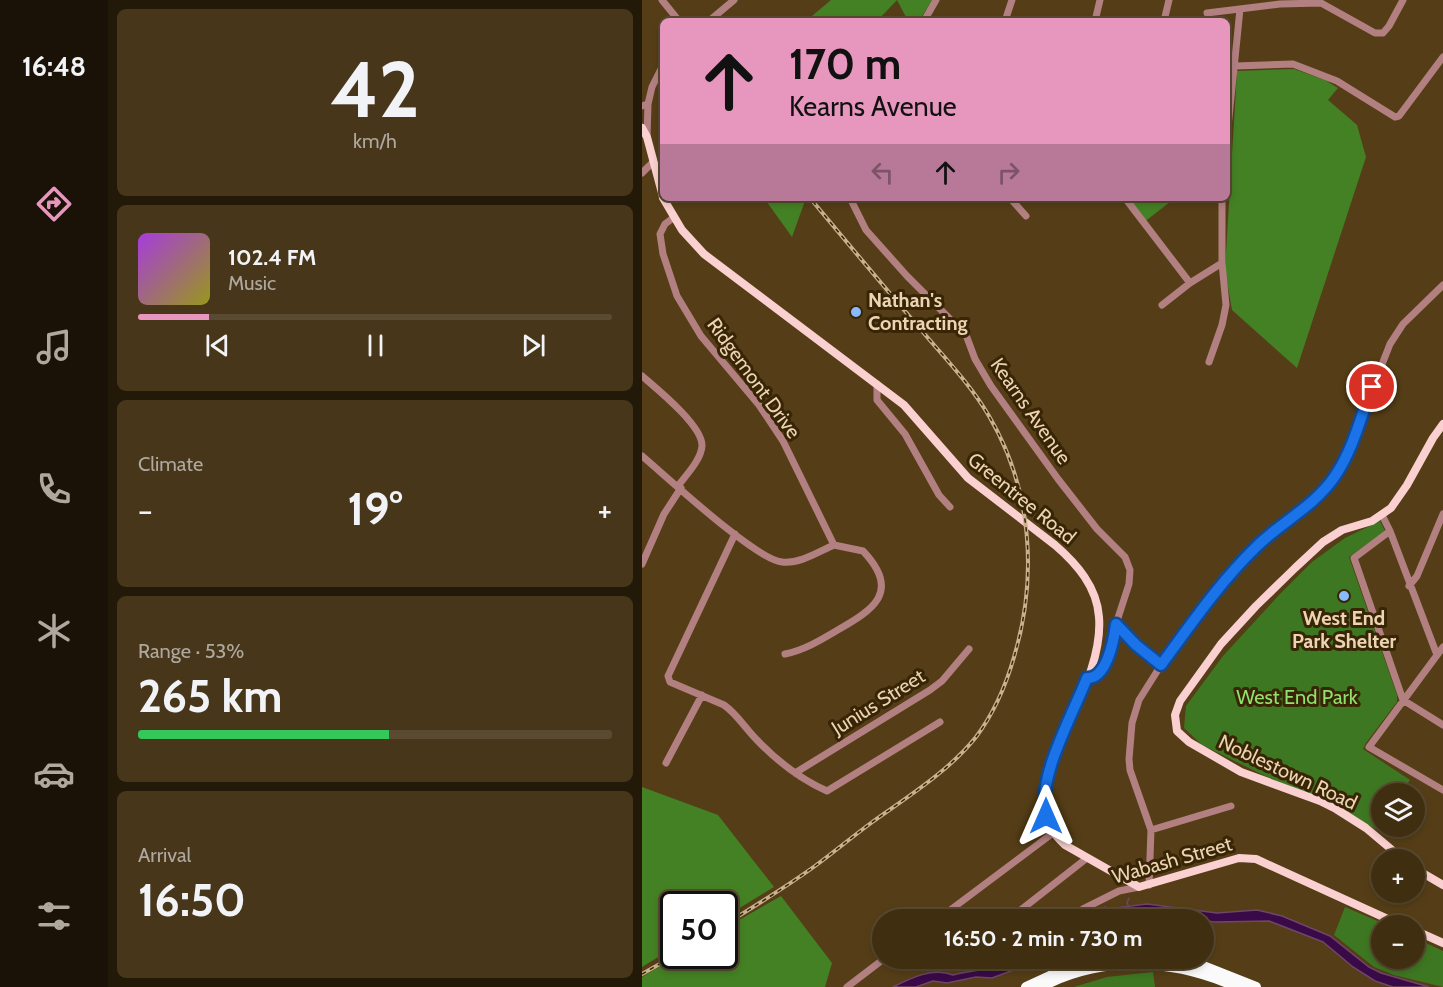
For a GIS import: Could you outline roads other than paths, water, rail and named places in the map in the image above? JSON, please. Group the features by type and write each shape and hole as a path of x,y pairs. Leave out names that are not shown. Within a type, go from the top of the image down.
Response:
{"highway":[{"path":"1041,987 1081,971 1133,964 1159,964 1187,969 1237,987"},
{"path":"1026,987 1065,969"},
{"path":"1211,969 1256,987"}],"main road":[{"name":"Greentree Road","path":"642,128 647,137 660,187"},
{"name":"Greentree Road","path":"664,201 673,218 704,255 904,405 968,478 1055,545 1068,556 1084,576 1096,599 1100,617 1097,644 1087,678 1057,750 1043,795 1046,816 1053,833"},
{"name":"Noblestown Road","path":"1391,849 1366,828 1336,809 1266,782 1219,760 1181,736 1174,721 1176,708 1185,693 1221,644 1256,606 1323,542 1342,530 1372,521 1391,508 1443,424"},
{"path":"1053,833 1065,845 1139,887"},
{"name":"Wabash Street","path":"1139,887 1249,857 1379,915"},
{"path":"1425,874 1443,885"},
{"path":"1425,935 1443,943"}],"street":[{"path":"662,0 677,18"},
{"path":"713,18 734,0"},
{"path":"926,18 936,0"},
{"path":"1006,18 1012,0"},
{"path":"1096,18 1101,0"},
{"path":"1165,18 1169,0"},
{"path":"1207,13 1322,1 1374,33 1383,33 1389,27 1403,0"},
{"path":"1230,110 1240,9"},
{"path":"1235,66 1293,64 1337,81 1390,115 1399,116 1443,57"},
{"path":"647,137 645,105 660,71"},
{"path":"642,173 653,162"},
{"name":"Kearns Avenue","path":"852,201 866,230 907,276 966,335 975,359 991,386 1031,442 1097,529 1125,557 1130,570 1129,584 1116,624 1112,648 1096,675 1087,678"},
{"path":"1013,201 1026,216"},
{"path":"1127,201 1190,283"},
{"path":"1209,362 1222,325 1226,305 1222,264 1222,201"},
{"name":"Ridgemont Drive","path":"673,218 665,224 660,234 663,254 677,296 701,336 759,405 783,441 834,545"},
{"path":"1162,305 1190,283 1222,264"},
{"path":"1149,885 1151,830 1131,770 1129,747 1132,723 1139,700 1161,665 1220,586 1258,545 1326,489 1335,477 1343,464 1390,344 1403,324 1443,285"},
{"path":"642,376 671,401 695,428 701,439 702,448 664,514 642,564"},
{"path":"877,384 877,400 905,434 939,495 950,507"},
{"path":"642,456 735,534 771,560 792,562 834,545 863,551 868,556 879,572 880,594 867,613 802,650 785,654"},
{"path":"1409,586 1417,576 1443,514"},
{"path":"1382,515 1437,655"},
{"path":"1390,531 1354,558 1403,700 1443,725"},
{"path":"735,534 668,676 670,682 732,710 756,740 795,773 827,791 940,722"},
{"path":"1116,624 1136,645 1161,665"},
{"path":"1443,647 1369,747 1443,790"},
{"name":"Junius Street","path":"795,773 930,690 942,681 969,649"},
{"path":"666,763 702,695"},
{"path":"1151,830 1232,806"},
{"path":"952,909 1053,833"},
{"path":"1022,909 1087,858"},
{"name":"Wabash Street","path":"1083,909 1119,891 1139,887"},
{"path":"850,986 872,968"}],"waterway":[{"path":"1128,905 1129,898"}],"railway":[{"path":"738,916 815,866 926,783 965,750 994,709 1003,688 1022,627 1026,596 1027,534 1022,503 1014,473 989,416 964,380 813,201"},
{"path":"642,974 660,964"}],"place":[{"name":"Nathan's Contracting","path":"856,312"},
{"name":"West End Park Shelter","path":"1344,596"}],"park label":[{"name":"West End Park","path":"1297,697"}]}
